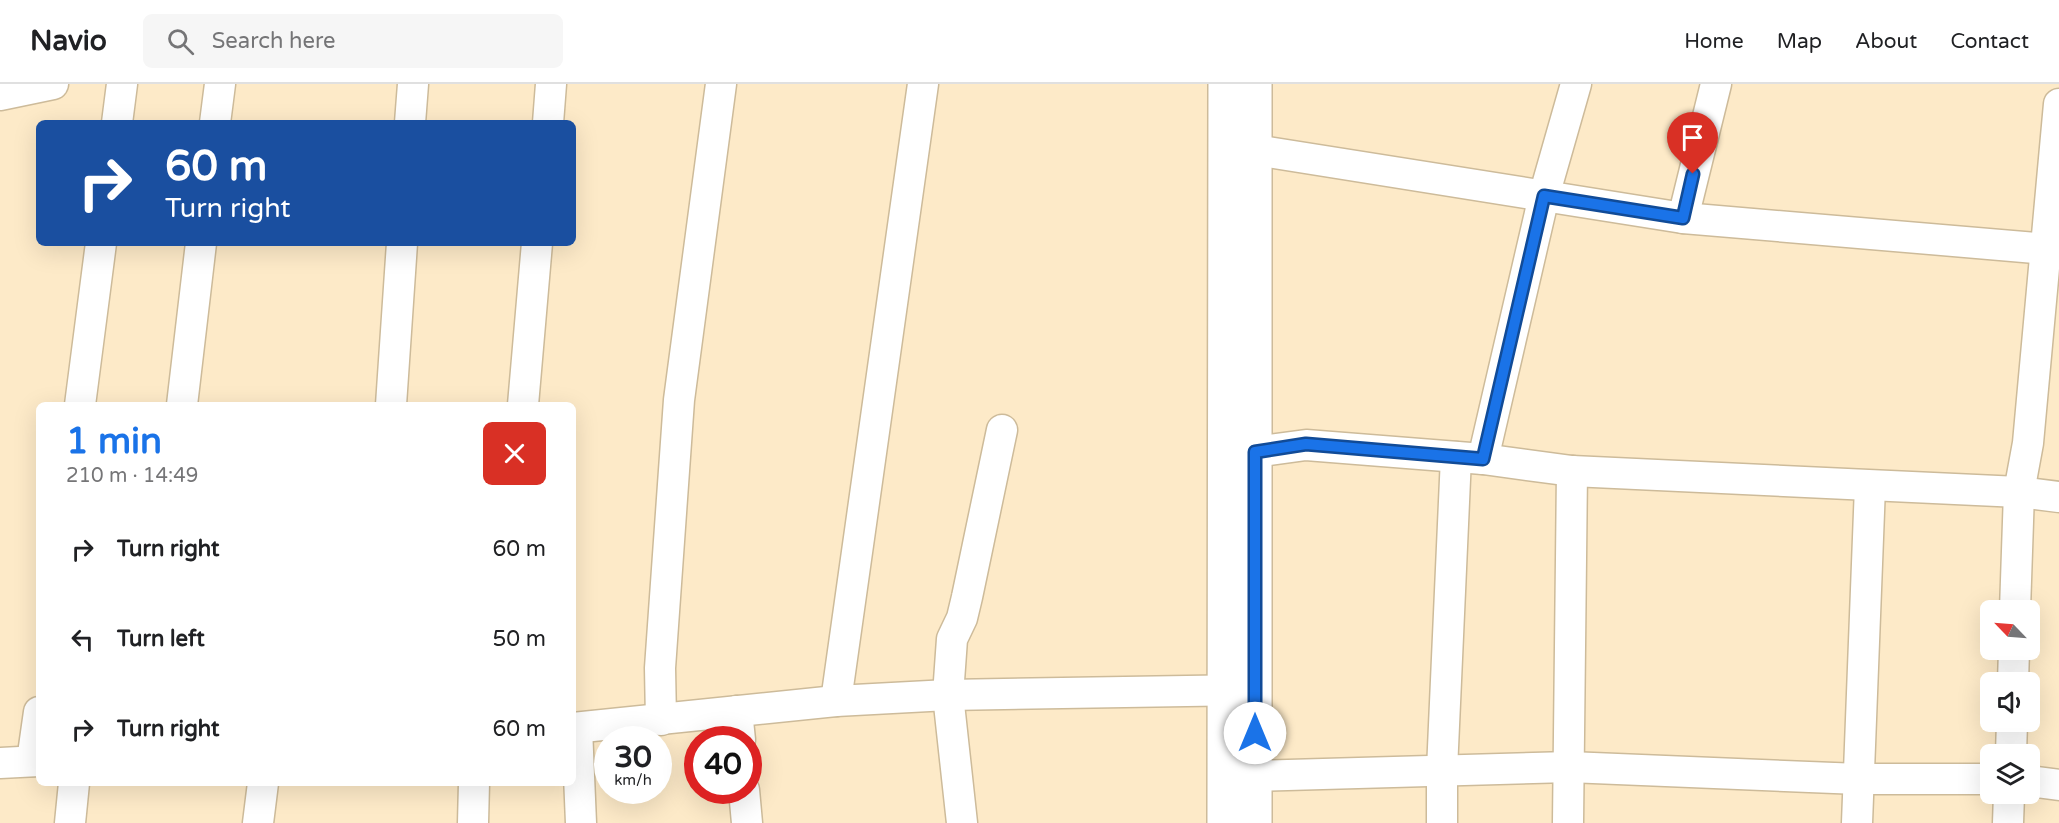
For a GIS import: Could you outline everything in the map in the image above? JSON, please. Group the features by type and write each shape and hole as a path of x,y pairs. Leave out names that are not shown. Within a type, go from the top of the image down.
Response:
{"street":[{"path":"5,91 53,84"},
{"path":"117,120 122,84"},
{"path":"215,120 220,84"},
{"path":"410,120 413,84"},
{"path":"548,120 552,84"},
{"path":"662,720 660,668 679,400 721,84"},
{"path":"836,701 923,84"},
{"path":"1225,84 1224,462 1240,690 1255,776 1255,823"},
{"path":"1224,823 1240,690 1255,452 1255,84"},
{"path":"1442,823 1442,770 1469,458 1576,84"},
{"path":"1683,218 1716,84"},
{"path":"2015,600 2019,492 2028,443 2053,249 2059,104"},
{"path":"1255,150 1683,218 2053,249"},
{"path":"80,402 101,246"},
{"path":"182,402 201,246"},
{"path":"391,402 402,246"},
{"path":"523,402 537,246"},
{"path":"962,823 948,695 952,639 962,618 1002,430"},
{"path":"1224,462 1255,452 1306,444 1469,458 1572,471 2019,492 2059,497"},
{"path":"1568,823 1572,471"},
{"path":"1857,823 1870,486"},
{"path":"576,728 662,720 738,725 836,701 948,695 1240,690"},
{"path":"576,744 581,823"},
{"path":"0,763 36,761"},
{"path":"1255,776 1569,767 1859,779 1980,779"},
{"path":"2040,782 2059,785"},
{"path":"70,823 74,786"},
{"path":"258,823 263,786"},
{"path":"473,823 474,786"},
{"path":"745,804 747,823"},
{"path":"2008,823 2009,804"}],"route":[{"path":"1255,733 1255,452 1306,444 1483,459 1544,196 1683,218 1693,174"}]}
